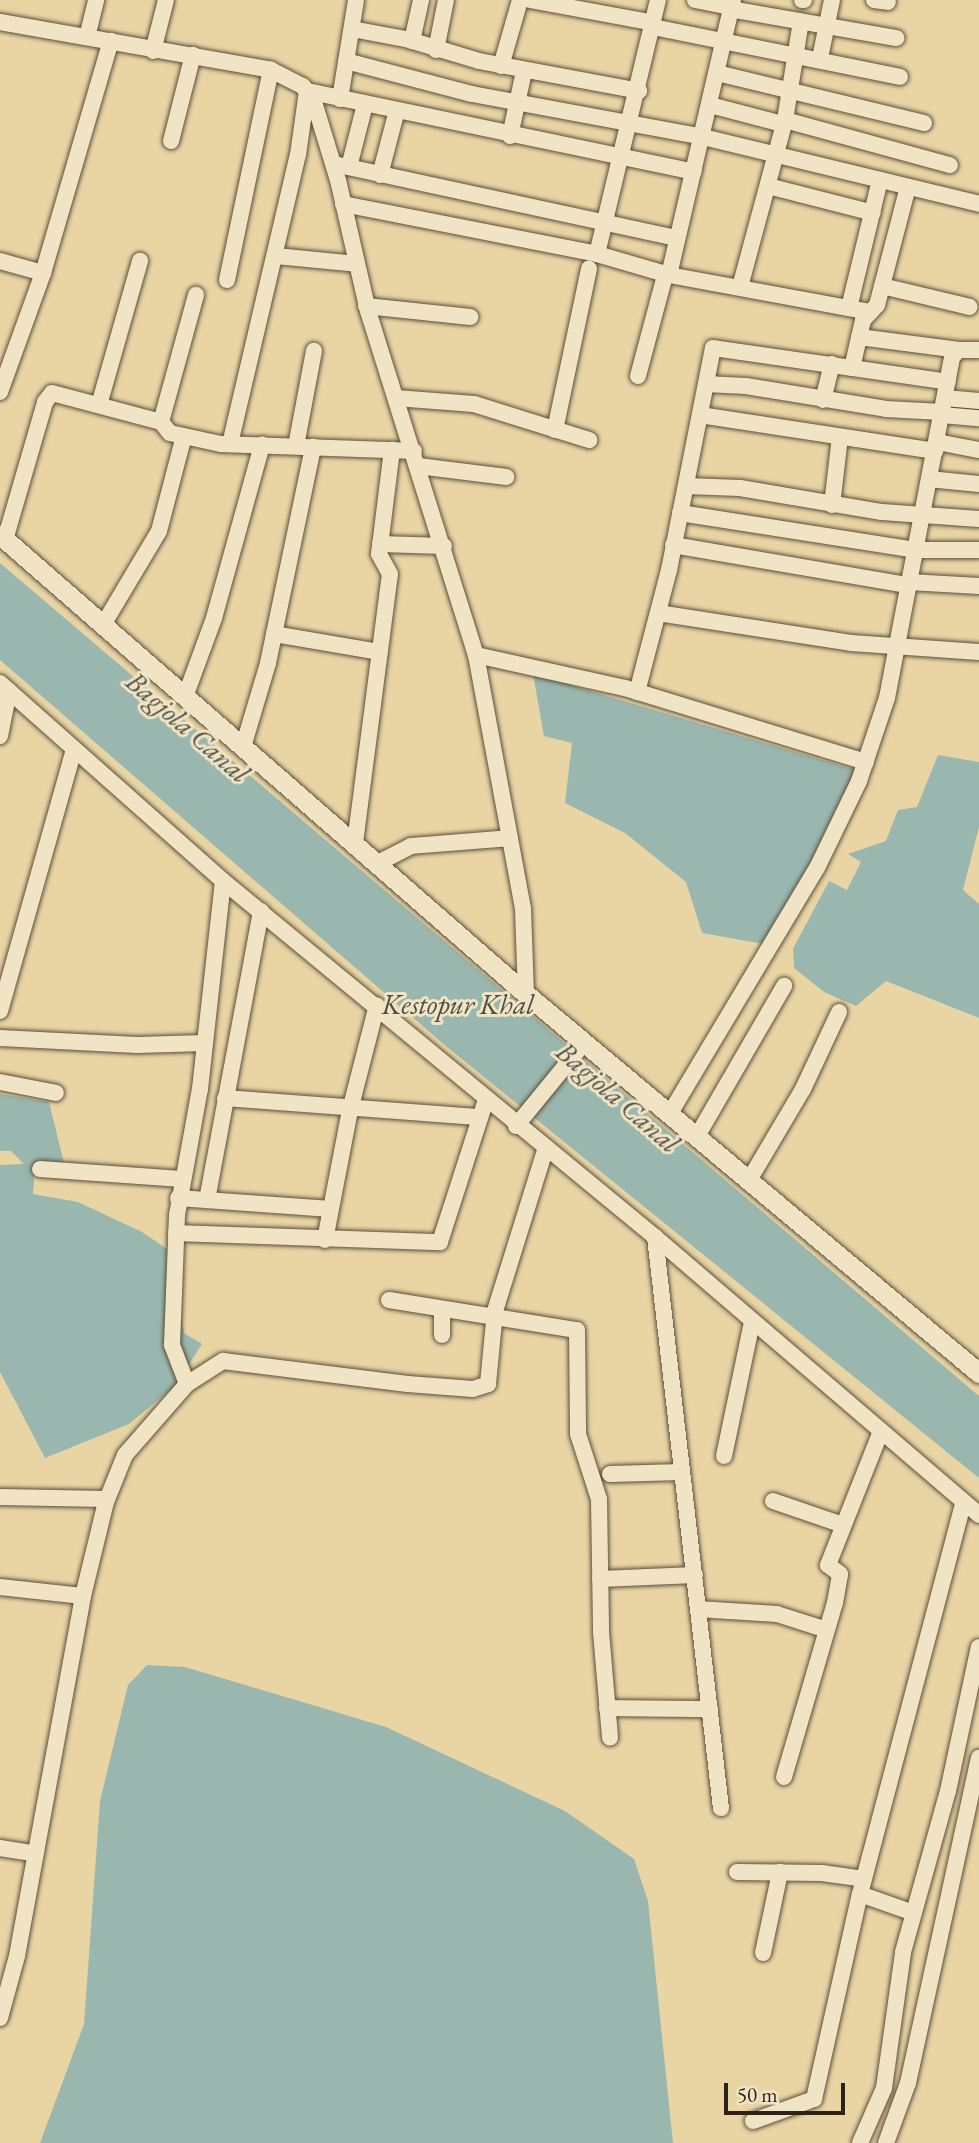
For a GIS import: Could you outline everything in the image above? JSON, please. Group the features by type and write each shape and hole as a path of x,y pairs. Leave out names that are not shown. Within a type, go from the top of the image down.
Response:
{"street":[{"path":"88,37 96,0"},
{"path":"153,51 166,0"},
{"path":"340,99 356,0"},
{"path":"412,41 421,0"},
{"path":"436,50 446,0"},
{"path":"501,66 520,0"},
{"path":"530,0 724,41 796,53 900,77"},
{"path":"597,254 608,222 631,127 658,0"},
{"path":"695,0 896,38"},
{"path":"820,58 832,0"},
{"path":"638,376 703,137 731,5"},
{"path":"740,287 784,122 801,21"},
{"path":"0,22 271,70 307,90 340,99 694,172"},
{"path":"352,29 412,41 436,50 524,71 639,91"},
{"path":"0,392 43,273 111,41"},
{"path":"171,141 193,55"},
{"path":"346,61 517,103 631,127 703,137 979,204"},
{"path":"227,280 271,70"},
{"path":"510,136 524,71"},
{"path":"717,73 925,123"},
{"path":"307,90 341,166 343,204 366,306 444,546 476,655 524,919 526,994"},
{"path":"230,444 276,256 307,90"},
{"path":"341,166 365,104"},
{"path":"710,105 950,165"},
{"path":"380,174 397,110"},
{"path":"341,166 676,238"},
{"path":"849,308 880,180"},
{"path":"768,186 873,213"},
{"path":"852,368 859,337 882,286 908,187"},
{"path":"343,204 597,254 667,275 871,312"},
{"path":"276,256 357,264"},
{"path":"0,261 43,273"},
{"path":"99,405 140,261"},
{"path":"555,430 589,269"},
{"path":"882,286 970,307"},
{"path":"196,295 161,422 166,432 230,444 392,450 416,458 506,477"},
{"path":"366,306 470,317"},
{"path":"859,337 959,350 979,349"},
{"path":"637,692 658,613 713,348 852,368 979,418"},
{"path":"669,1115 817,868 866,762 883,714 952,357 959,350"},
{"path":"296,446 314,351"},
{"path":"823,400 832,364"},
{"path":"706,384 823,400 979,401"},
{"path":"161,422 56,392 48,396 3,538 584,1044 748,1182 978,1368"},
{"path":"396,398 474,404 589,440"},
{"path":"700,415 840,437 979,450"},
{"path":"103,625 159,531 184,436"},
{"path":"832,505 840,437"},
{"path":"185,697 214,618 261,445"},
{"path":"243,747 274,634 313,447"},
{"path":"355,844 390,574 379,558 392,450"},
{"path":"929,479 979,484"},
{"path":"686,486 740,488 832,505 979,519"},
{"path":"680,513 915,550 979,550"},
{"path":"380,544 444,546"},
{"path":"673,545 908,584 979,586"},
{"path":"658,613 851,643 979,652"},
{"path":"274,634 379,652"},
{"path":"476,655 637,692 866,762"},
{"path":"0,736 4,687"},
{"path":"4,687 223,881 377,1005 545,1150 655,1237 979,1515"},
{"path":"0,1010 74,749"},
{"path":"378,863 411,846 510,838"},
{"path":"187,1384 172,1345 178,1198 205,1043 223,881"},
{"path":"207,1200 261,911"},
{"path":"696,1138 784,986"},
{"path":"325,1240 350,1108 377,1005"},
{"path":"748,1182 803,1089 839,1012"},
{"path":"0,1038 137,1045 205,1043"},
{"path":"516,1126 584,1044"},
{"path":"0,1082 56,1093"},
{"path":"225,1098 480,1117"},
{"path":"176,1233 440,1242 486,1100"},
{"path":"0,2018 6,1977 36,1854 83,1596 107,1499 125,1455 187,1384 212,1366 231,1360 376,1381 482,1389 491,1376 494,1318 545,1150"},
{"path":"40,1169 182,1179"},
{"path":"178,1198 331,1209"},
{"path":"655,1237 721,1808"},
{"path":"388,1300 577,1330 578,1434 599,1499 600,1578 610,1738"},
{"path":"443,1310 443,1335"},
{"path":"724,1456 752,1322"},
{"path":"784,1777 840,1577 827,1568 881,1431"},
{"path":"610,1474 682,1472"},
{"path":"0,1497 107,1499"},
{"path":"774,1501 843,1525"},
{"path":"753,2121 814,2099 862,1887 963,1503"},
{"path":"600,1578 695,1575"},
{"path":"0,1587 83,1596"},
{"path":"698,1609 778,1614 827,1630"},
{"path":"860,2143 884,2088 901,1964 948,1791 979,1647"},
{"path":"607,1708 710,1709"},
{"path":"886,2143 908,2083 979,1758"},
{"path":"0,1847 36,1854"},
{"path":"737,1872 780,1872 862,1887 914,1913"},
{"path":"763,1953 780,1872"}],"water":[{"name":"Kestopur Khal","path":"0,563 979,1396 979,1478 447,1047 0,660"},
{"path":"533,674 859,771 770,945 702,933 686,882 625,833 565,803 572,743 544,736"},
{"path":"938,755 979,762 979,827 963,890 979,904 979,1018 886,981 856,1006 824,992 794,968 793,949 829,881 847,890 861,862 848,854 886,841 898,810 917,807"},
{"path":"0,1094 49,1102 64,1163 35,1168 33,1194 78,1202 142,1232 176,1255 180,1295 166,1298 166,1314 181,1314 184,1333 202,1344 175,1386 129,1424 45,1458 0,1372 0,1165 24,1164 11,1151 0,1151"},
{"path":"147,1665 185,1667 386,1727 565,1811 634,1859 648,1901 673,2143 40,2143 84,2024 100,1801 128,1685"}],"water label":[{"name":"Bagjola Canal","path":"188,727"},
{"name":"Bagjola Canal","path":"618,1097"}]}
